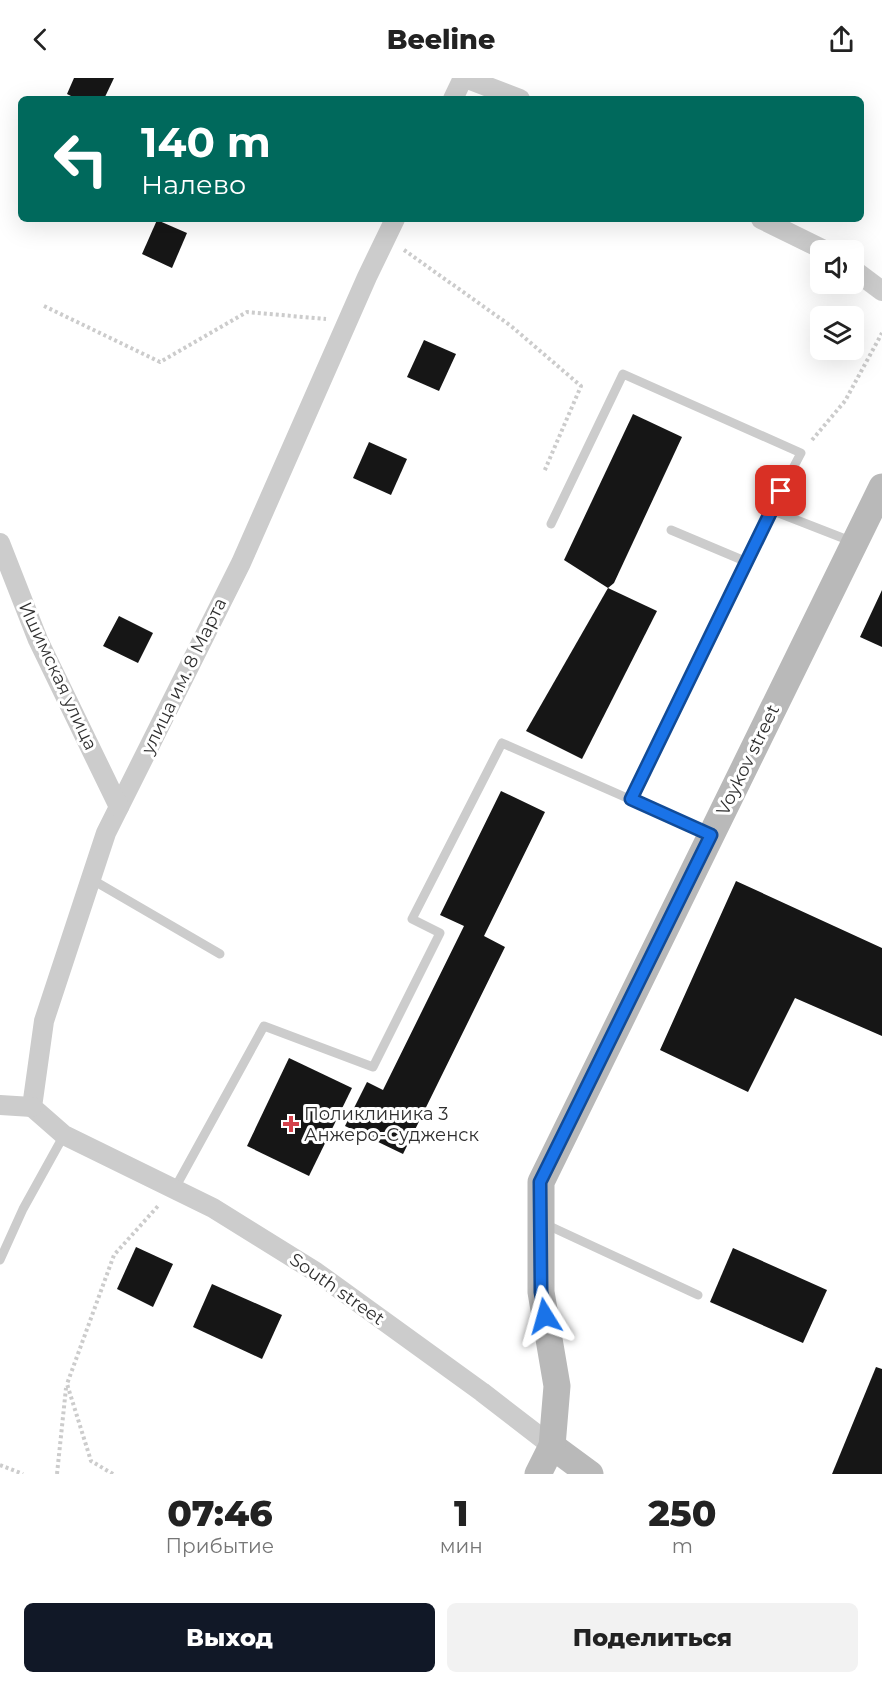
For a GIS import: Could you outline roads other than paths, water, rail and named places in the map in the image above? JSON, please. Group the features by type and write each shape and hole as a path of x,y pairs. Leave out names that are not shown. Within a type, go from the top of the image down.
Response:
{"street":[{"path":"455,96 464,78 512,96"},
{"name":"улица им. 8 Марта","path":"32,1107 44,1021 106,833 241,563 394,222"},
{"path":"767,222 810,243"},
{"path":"864,278 882,291"},
{"name":"Voykov street","path":"552,1446 557,1386 541,1292 540,1182 882,487"},
{"name":"Ишимская улица","path":"0,543 38,640 119,807"},
{"path":"0,1105 32,1107 64,1135"},
{"name":"South street","path":"64,1135 213,1208 316,1272 590,1474"},
{"path":"538,1474 552,1446"}],"lane":[{"path":"551,524 623,374 801,453 631,799"},
{"path":"771,510 855,542"},
{"path":"671,530 747,562"},
{"path":"175,1188 264,1026 373,1067 440,933 412,919 502,743 711,835"},
{"path":"91,879 220,954"},
{"path":"0,1260 23,1209 64,1135"},
{"path":"541,1221 698,1294"}],"place":[{"name":"Поликлиника 3 Анжеро-Судженск","path":"291,1124"}]}
